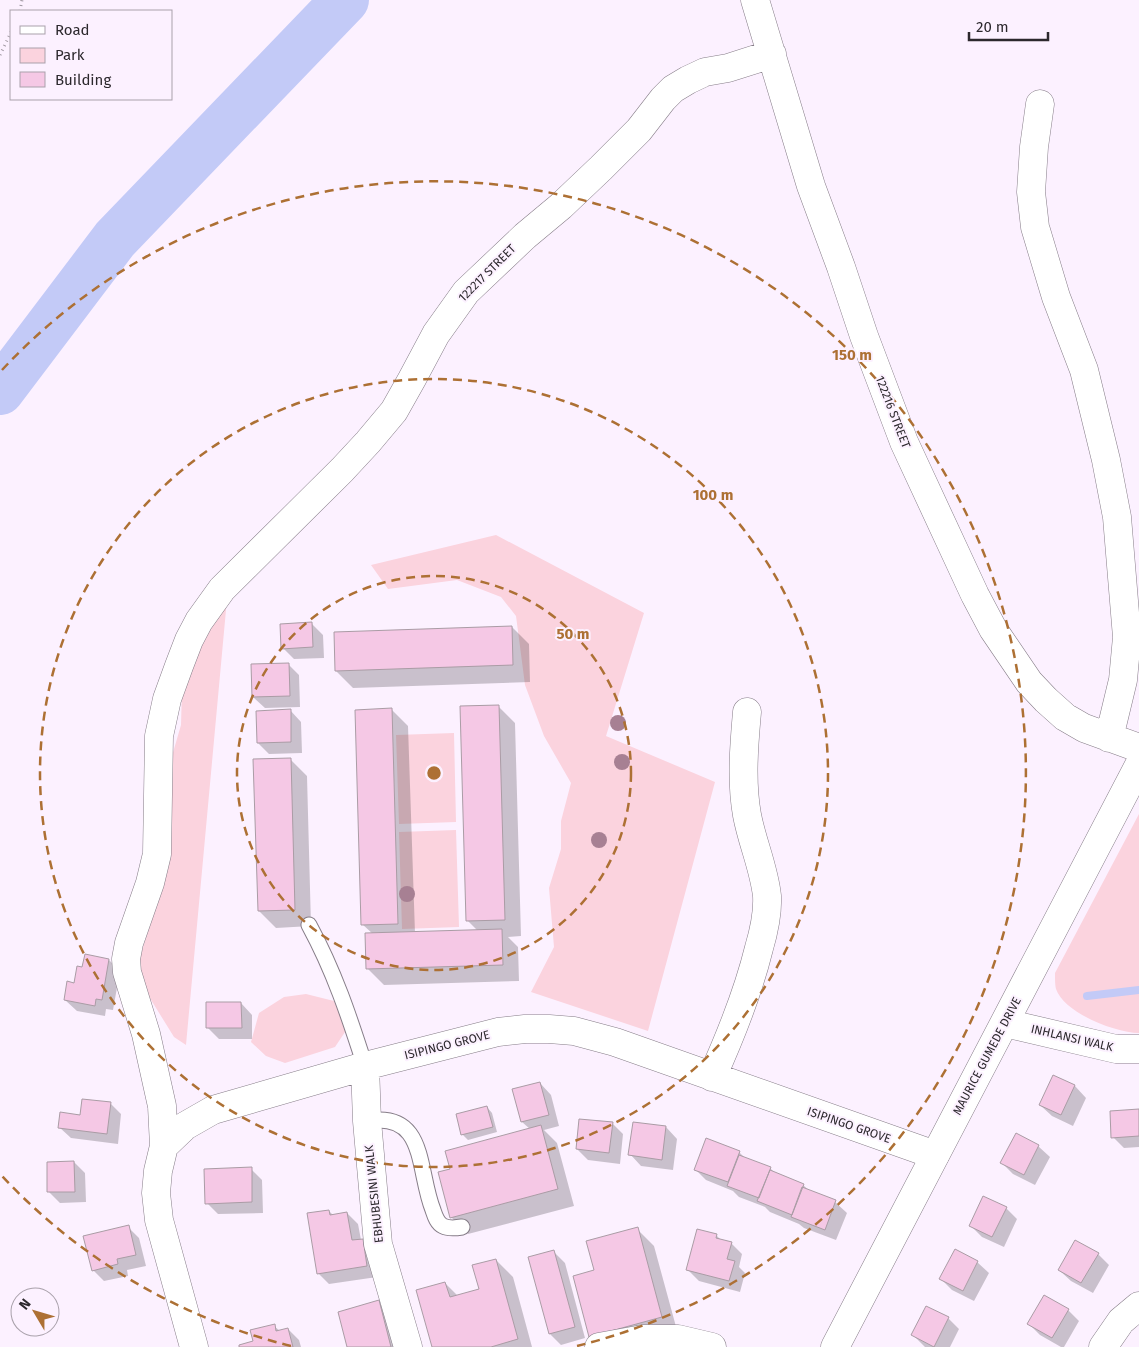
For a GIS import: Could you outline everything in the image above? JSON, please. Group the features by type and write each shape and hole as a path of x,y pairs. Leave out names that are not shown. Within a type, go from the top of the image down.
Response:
{"street":[{"name":"122216 STREET","path":"754,0 772,54 810,186 841,267 864,336 904,442 975,595 993,629 1029,682 1065,717 1084,728 1139,748"},
{"name":"122217 STREET","path":"164,1146 162,1106 146,1034 127,972 126,959 129,943 150,883 156,854 159,736 167,699 189,640 199,621 222,589 255,554 342,470 394,411 436,334 466,292 601,168 639,130 673,89 705,72 728,68 772,54"},
{"path":"1040,104 1030,192 1035,227 1056,298 1084,370 1106,460 1117,517 1127,630 1126,659 1109,738"},
{"path":"712,1077 734,1030 755,966 766,924 767,897 763,872 746,813 744,748 747,712"},
{"name":"MAURICE GUMEDE DRIVE","path":"835,1347 1139,765"},
{"name":"INHLANSI WALK","path":"1005,1023 1116,1049 1139,1049"},
{"name":"ISIPINGO GROVE","path":"164,1146 185,1126 213,1110 365,1066 498,1032 549,1028 574,1031 614,1042 935,1155"},
{"name":"EBHUBESINI WALK","path":"365,1066 366,1121 378,1244 408,1347"},
{"path":"164,1146 158,1171 156,1193 159,1220 194,1347"},
{"path":"1103,1347 1121,1321 1139,1306"},
{"path":"600,1347 652,1339 678,1339 712,1347"}],"lane":[{"path":"309,925 335,978 365,1066"},
{"path":"366,1121 381,1118 392,1120 402,1125 409,1132 416,1145 429,1201 436,1219 441,1226 448,1228 462,1227"}],"path":[{"path":"0,55 10,34"}],"green space":[{"path":"496,535 644,613 606,736 715,782 648,1031 531,992 554,947 549,888 561,849 561,821 571,783 544,736 525,685 516,616 501,597 457,580 388,589 371,565"},
{"path":"227,599 186,1045 174,1037 135,974 158,897 172,756 181,725 182,689 185,672"},
{"path":"454,733 456,822 399,824 396,735"},
{"path":"1139,814 1139,1033 1117,1030 1092,1020 1069,1006 1056,989 1055,973"},
{"path":"456,830 459,927 402,929 399,832"},
{"path":"306,994 334,1001 347,1029 335,1047 285,1063 266,1056 251,1042 259,1013 284,997"}],"building":[{"path":"312,622 313,647 281,649 280,624"},
{"path":"512,626 513,665 335,671 334,632"},
{"path":"289,663 290,696 252,697 251,664"},
{"path":"499,705 505,920 466,921 460,706"},
{"path":"392,708 398,924 361,925 355,710"},
{"path":"291,709 291,742 257,743 256,711"},
{"path":"291,758 295,910 258,911 253,759"},
{"path":"502,929 503,965 366,969 365,933"},
{"path":"85,954 109,959 102,1000 96,999 95,1006 64,1000 67,981 74,983 77,966 82,967"},
{"path":"206,1002 241,1002 242,1028 206,1028"},
{"path":"1053,1075 1075,1085 1061,1115 1039,1105"},
{"path":"540,1082 549,1115 521,1122 512,1089"},
{"path":"82,1099 111,1102 107,1134 58,1128 60,1112 80,1115"},
{"path":"487,1106 493,1127 461,1135 456,1114"},
{"path":"1139,1109 1139,1136 1111,1138 1110,1111"},
{"path":"579,1119 613,1122 609,1153 576,1149"},
{"path":"633,1122 666,1126 662,1160 628,1155"},
{"path":"541,1125 558,1189 450,1218 438,1172 450,1169 445,1151"},
{"path":"1016,1133 1039,1145 1024,1175 1000,1163"},
{"path":"706,1138 740,1151 728,1182 694,1170"},
{"path":"739,1155 771,1167 759,1198 727,1186"},
{"path":"74,1161 75,1192 47,1192 47,1162"},
{"path":"252,1167 252,1202 205,1204 204,1169"},
{"path":"770,1170 804,1184 792,1215 757,1201"},
{"path":"802,1187 836,1200 825,1230 791,1217"},
{"path":"983,1196 1007,1207 992,1237 969,1226"},
{"path":"329,1210 330,1215 347,1212 352,1240 363,1239 367,1266 317,1274 307,1213"},
{"path":"129,1225 136,1255 117,1259 118,1264 92,1271 83,1236"},
{"path":"638,1227 662,1317 589,1337 573,1276 594,1270 586,1241"},
{"path":"697,1229 717,1234 716,1238 732,1242 727,1259 735,1261 729,1281 686,1270"},
{"path":"1075,1240 1099,1253 1081,1283 1058,1270"},
{"path":"955,1249 978,1261 963,1291 939,1279"},
{"path":"554,1250 575,1327 549,1334 528,1257"},
{"path":"496,1259 518,1339 491,1347 432,1347 416,1290 445,1282 450,1297 479,1289 472,1265"},
{"path":"1044,1295 1069,1309 1052,1338 1027,1324"},
{"path":"379,1300 391,1347 347,1347 338,1312"},
{"path":"926,1306 949,1317 934,1347 911,1335"},
{"path":"275,1324 276,1331 288,1328 293,1347 239,1347 239,1345 253,1341 250,1330"}],"waterway":[{"path":"0,391 115,239 345,0"},
{"path":"1087,996 1139,990"}]}
